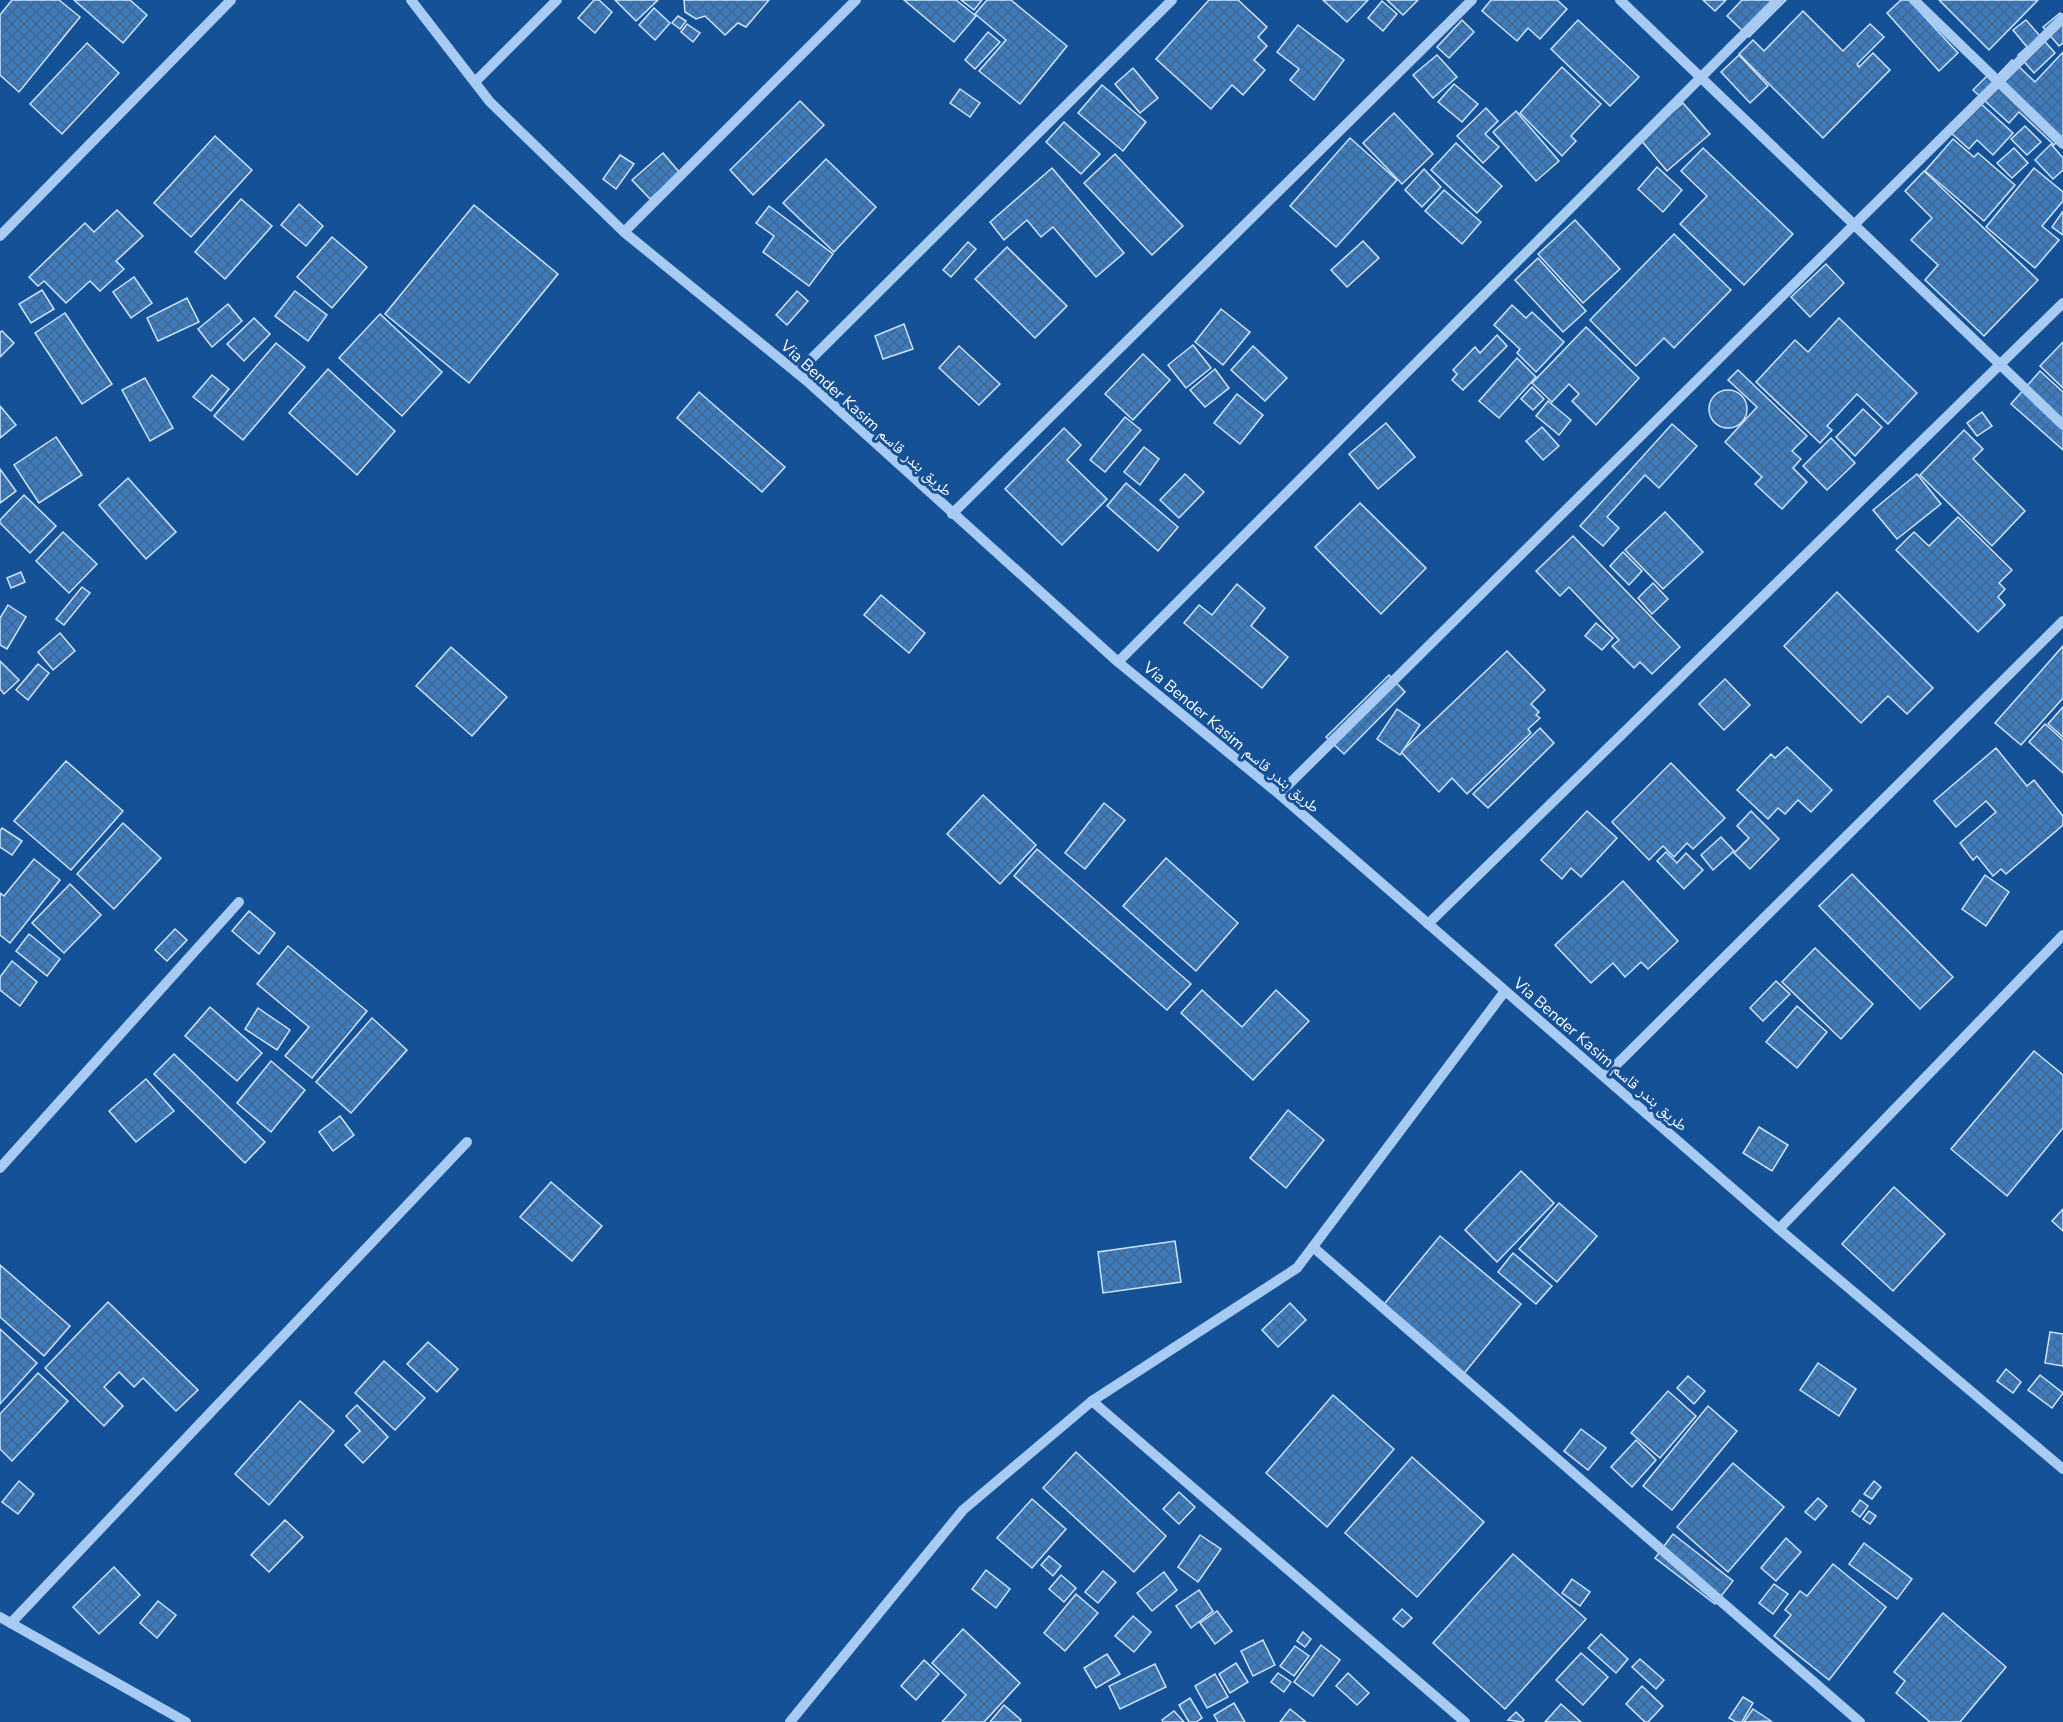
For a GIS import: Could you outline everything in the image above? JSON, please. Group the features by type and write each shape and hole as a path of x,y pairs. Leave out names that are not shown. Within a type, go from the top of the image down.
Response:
{"street":[{"path":"0,236 231,0"},
{"name":"Via Bender Kasim طريق بندر قاسم","path":"411,0 490,102 624,232 797,373 1118,662 1279,794 1779,1229 2063,1469"},
{"path":"475,82 557,0"},
{"path":"624,232 856,0"},
{"path":"797,373 1172,0"},
{"path":"952,514 1472,0"},
{"path":"1620,0 2063,425"},
{"path":"1118,662 1778,0"},
{"path":"1914,0 2063,144"},
{"path":"1279,794 2063,18"},
{"path":"1428,924 2063,303"},
{"path":"1605,1076 2063,621"},
{"path":"0,1168 239,902"},
{"path":"1779,1229 2063,935"},
{"path":"796,1720 963,1510 1092,1401 1297,1268 1505,991"},
{"path":"11,1623 467,1142"},
{"path":"1313,1247 1860,1722"},
{"path":"1092,1401 1465,1722"},
{"path":"0,1617 186,1722"}],"building":[{"path":"12,0 59,0 80,17 19,92 0,75 0,15"},
{"path":"74,0 130,0 147,15 123,43"},
{"path":"594,0 599,0 612,12 595,33 578,18"},
{"path":"615,0 658,0 636,21"},
{"path":"684,0 769,0 746,27 738,23 725,35 705,16 696,19 685,12"},
{"path":"904,0 956,0 976,16 954,42"},
{"path":"961,0 982,0 974,10"},
{"path":"987,0 1011,0 1067,46 1020,104 979,71 1006,40 975,14"},
{"path":"1209,0 1238,0 1267,27 1258,37 1267,46 1254,60 1265,70 1243,95 1232,85 1211,109 1156,59"},
{"path":"1323,0 1368,0 1347,22"},
{"path":"1387,0 1418,0 1403,15"},
{"path":"1491,0 1557,0 1567,9 1540,39 1528,28 1517,41 1482,11"},
{"path":"1703,0 1726,0 1715,11"},
{"path":"1742,0 1786,0 1749,37 1727,16"},
{"path":"1901,0 1909,0 1958,53 1939,71 1887,13"},
{"path":"1939,0 2038,0 1989,50"},
{"path":"1382,1 1397,14 1383,31 1368,18"},
{"path":"654,8 670,23 655,40 639,25"},
{"path":"1803,11 1843,51 1870,24 1884,37 1857,64 1859,67 1873,53 1890,70 1823,138 1739,54 1753,40 1764,51"},
{"path":"2060,13 2063,17 2063,43 2059,46 2043,27"},
{"path":"678,16 686,21 680,29 672,23"},
{"path":"1462,20 1474,32 1449,58 1437,47"},
{"path":"1578,20 1639,77 1610,106 1551,49"},
{"path":"2026,20 2055,53 2034,73 2018,55 2027,47 2013,30"},
{"path":"687,24 700,33 693,42 681,32"},
{"path":"1298,25 1344,60 1314,100 1290,80 1299,69 1277,52"},
{"path":"988,32 1000,42 975,69 965,60"},
{"path":"87,43 119,73 62,134 30,104"},
{"path":"2063,52 2063,135 2054,145 2019,112 2009,123 1973,90 1991,72 1996,77 2012,60 2035,82"},
{"path":"1437,55 1457,77 1433,98 1413,75"},
{"path":"1739,55 1768,86 1750,103 1721,72"},
{"path":"1562,67 1601,104 1571,136 1576,141 1562,156 1520,113"},
{"path":"1133,68 1158,98 1140,113 1115,84"},
{"path":"1454,84 1478,104 1462,122 1438,102"},
{"path":"1102,85 1146,122 1123,151 1078,113"},
{"path":"960,89 980,103 970,117 950,103"},
{"path":"800,101 824,125 753,195 730,170"},
{"path":"1978,101 2013,133 1993,155 1977,140 1969,149 1950,132"},
{"path":"1683,103 1710,134 1667,171 1640,139"},
{"path":"1486,108 1498,121 1485,134 1499,147 1483,163 1457,136"},
{"path":"1516,111 1559,161 1536,181 1493,132"},
{"path":"1394,113 1433,154 1402,184 1363,143"},
{"path":"1064,122 1100,154 1081,174 1046,142"},
{"path":"2025,126 2041,142 2027,155 2011,139"},
{"path":"215,136 252,170 191,237 154,203"},
{"path":"1350,138 1397,180 1336,247 1290,206"},
{"path":"1953,139 1974,157 1978,153 2015,185 1984,221 1925,171"},
{"path":"1456,143 1502,186 1477,213 1431,170"},
{"path":"2051,144 2063,158 2063,170 2053,179 2035,160"},
{"path":"1703,148 1793,234 1744,285 1680,224 1707,196 1681,171"},
{"path":"2014,148 2028,163 2012,178 1997,163"},
{"path":"663,153 680,173 650,199 632,180"},
{"path":"1115,154 1183,226 1152,255 1084,183"},
{"path":"620,155 634,164 616,189 603,179"},
{"path":"826,159 876,207 834,252 783,203"},
{"path":"1657,167 1682,190 1663,212 1638,189"},
{"path":"1052,168 1124,253 1096,277 1053,227 1041,237 1027,220 1004,240 990,222"},
{"path":"2034,168 2063,192 2063,201 2042,226 2059,240 2035,268 1986,227"},
{"path":"1424,169 1441,187 1422,207 1405,190"},
{"path":"1924,171 2038,280 1984,336 1925,280 1938,265 1911,240 1932,218 1905,191"},
{"path":"1444,190 1481,222 1462,244 1425,211"},
{"path":"241,199 272,226 225,279 195,252"},
{"path":"299,204 323,226 306,246 281,225"},
{"path":"474,205 558,274 469,383 385,314"},
{"path":"769,206 833,254 809,286 763,252 774,236 756,223"},
{"path":"117,210 143,236 116,261 124,269 100,291 90,281 66,303 44,281 38,286 29,277 85,223 94,232"},
{"path":"2063,211 2063,235 2052,227"},
{"path":"1575,220 1620,269 1583,303 1538,254"},
{"path":"1674,234 1731,290 1674,348 1664,338 1636,366 1590,320"},
{"path":"332,237 367,267 332,308 297,277"},
{"path":"1363,241 1379,258 1347,287 1331,270"},
{"path":"968,242 976,249 951,277 943,270"},
{"path":"1007,247 1067,306 1035,338 975,279"},
{"path":"1538,258 1586,311 1563,332 1515,280"},
{"path":"1826,264 1844,283 1810,317 1791,297"},
{"path":"134,277 152,303 131,318 113,292"},
{"path":"42,290 54,309 31,323 19,304"},
{"path":"295,291 327,315 308,341 275,316"},
{"path":"797,291 808,301 787,325 776,315"},
{"path":"187,298 199,322 158,341 147,318"},
{"path":"228,304 242,321 212,347 198,329"},
{"path":"1512,305 1526,318 1532,312 1564,342 1536,372 1517,353 1520,349 1494,325"},
{"path":"1221,309 1250,332 1223,365 1195,342"},
{"path":"65,313 112,384 82,404 35,333"},
{"path":"380,314 442,372 402,416 339,358"},
{"path":"254,318 270,334 244,361 227,344"},
{"path":"1839,318 1917,393 1888,424 1857,394 1827,426 1832,430 1820,443 1756,382 1795,340 1808,352"},
{"path":"904,324 913,349 883,359 875,336"},
{"path":"1586,327 1639,378 1596,425 1572,401 1579,394 1569,384 1552,402 1532,383"},
{"path":"2,331 14,343 0,357 0,332"},
{"path":"1497,335 1507,346 1463,390 1452,380 1457,374 1453,370 1475,347 1480,353"},
{"path":"2063,342 2063,388 2040,366"},
{"path":"276,343 305,367 243,440 214,416"},
{"path":"1193,345 1211,368 1186,388 1168,365"},
{"path":"959,346 1000,384 979,405 939,368"},
{"path":"1253,346 1287,378 1265,401 1231,370"},
{"path":"1143,354 1170,380 1133,420 1105,394"},
{"path":"1517,358 1536,377 1499,418 1479,401"},
{"path":"328,369 395,431 357,475 289,413"},
{"path":"1215,369 1229,388 1205,407 1190,390"},
{"path":"1738,370 1807,436 1792,451 1801,459 1793,468 1807,482 1782,509 1755,484 1762,477 1725,442 1757,407 1728,380"},
{"path":"2040,371 2063,392 2063,450 2011,404"},
{"path":"212,375 229,389 211,411 193,397"},
{"path":"145,378 173,428 150,441 122,390"},
{"path":"1532,387 1544,399 1533,410 1521,399"},
{"path":"1728,390 1741,396 1747,409 1741,422 1728,428 1715,422 1709,409 1715,396"},
{"path":"699,392 785,467 762,492 677,418"},
{"path":"1237,394 1263,415 1240,444 1214,423"},
{"path":"1548,401 1571,420 1559,435 1536,416"},
{"path":"0,406 16,425 0,438"},
{"path":"1863,409 1882,427 1855,456 1836,437"},
{"path":"1982,412 1992,426 1977,436 1967,423"},
{"path":"1125,417 1141,430 1105,472 1090,460"},
{"path":"1386,423 1415,457 1378,489 1349,454"},
{"path":"1672,424 1697,446 1659,488 1645,475 1607,517 1619,528 1603,546 1580,526"},
{"path":"1542,427 1559,446 1543,460 1526,441"},
{"path":"1064,428 1081,445 1067,460 1107,499 1062,545 1005,489"},
{"path":"1964,430 1983,449 1973,459 2025,511 1992,546 1920,475"},
{"path":"56,437 82,475 39,503 14,465"},
{"path":"1831,438 1855,463 1827,490 1803,466"},
{"path":"1144,447 1159,459 1140,485 1124,472"},
{"path":"0,469 16,491 0,503"},
{"path":"1185,474 1204,492 1179,518 1160,500"},
{"path":"1917,474 1941,504 1897,539 1873,510"},
{"path":"128,478 176,532 146,559 99,505"},
{"path":"1126,483 1178,527 1158,551 1107,506"},
{"path":"24,495 56,526 30,553 0,523 0,520"},
{"path":"1360,503 1426,568 1381,614 1315,547"},
{"path":"1665,512 1703,552 1663,589 1625,550"},
{"path":"1958,517 2012,570 1999,583 2005,589 1998,597 2005,605 1978,632 1896,550 1914,532 1929,546"},
{"path":"63,532 97,564 69,593 36,561"},
{"path":"1573,536 1680,647 1652,674 1640,662 1634,668 1612,646 1619,640 1569,587 1560,596 1536,571"},
{"path":"1623,552 1642,571 1629,585 1610,566"},
{"path":"21,572 25,582 11,588 7,578"},
{"path":"1653,583 1668,599 1652,614 1638,598"},
{"path":"1237,584 1265,608 1251,626 1288,657 1262,688 1184,623 1199,605 1212,615"},
{"path":"82,587 90,593 64,625 56,619"},
{"path":"1837,592 1933,688 1907,714 1888,696 1861,723 1784,646"},
{"path":"881,595 925,633 909,653 864,615"},
{"path":"8,605 26,617 7,649 0,645 0,618"},
{"path":"1596,623 1613,638 1602,650 1585,636"},
{"path":"60,633 75,651 53,670 38,652"},
{"path":"2063,646 2063,698 2021,745 1995,723"},
{"path":"451,647 507,697 472,736 416,686"},
{"path":"1507,651 1545,690 1531,704 1539,712 1536,715 1540,718 1528,729 1531,733 1467,794 1452,778 1439,792 1401,752"},
{"path":"0,661 19,680 4,694 0,689"},
{"path":"38,664 49,673 28,700 16,690"},
{"path":"1389,675 1405,692 1344,754 1326,737"},
{"path":"1725,679 1750,705 1724,730 1699,704"},
{"path":"2063,707 2063,737 2048,724"},
{"path":"1397,709 1420,725 1400,755 1377,739"},
{"path":"2045,724 2063,740 2063,773 2029,742"},
{"path":"1540,728 1554,743 1488,808 1473,794"},
{"path":"1787,747 1832,790 1811,812 1798,800 1785,814 1778,808 1768,819 1737,790 1771,754 1775,758"},
{"path":"1996,748 2027,786 2034,780 2063,816 2063,825 2006,874 2001,869 1993,876 1977,856 1973,860 1960,843 1996,812 1986,801 1956,827 1934,801"},
{"path":"66,761 123,811 71,870 14,821"},
{"path":"1671,763 1725,818 1693,849 1687,843 1674,857 1663,846 1649,860 1612,822"},
{"path":"983,795 1036,845 1000,884 947,834"},
{"path":"1104,803 1125,820 1085,869 1065,853"},
{"path":"1587,811 1617,838 1581,877 1571,868 1562,879 1541,860"},
{"path":"1751,811 1779,839 1750,869 1734,853 1749,838 1737,826"},
{"path":"123,823 161,858 114,909 77,874"},
{"path":"2,828 22,841 12,855 0,847"},
{"path":"1721,837 1734,851 1713,870 1701,855"},
{"path":"1037,849 1191,984 1167,1010 1014,876"},
{"path":"1666,852 1677,863 1686,853 1703,870 1684,889 1657,861"},
{"path":"1166,858 1238,923 1196,971 1123,906"},
{"path":"34,859 60,880 10,943 0,935 0,893 4,896"},
{"path":"1852,874 1953,977 1920,1009 1819,906"},
{"path":"1985,875 2009,892 1986,926 1962,909"},
{"path":"1623,881 1678,941 1648,969 1641,962 1625,977 1613,963 1591,983 1555,945"},
{"path":"70,884 101,915 64,953 32,923"},
{"path":"249,911 275,933 259,954 232,931"},
{"path":"175,929 187,940 167,961 155,950"},
{"path":"29,934 60,959 47,976 16,951"},
{"path":"288,946 367,1011 312,1078 285,1056 309,1027 257,984"},
{"path":"1815,948 1873,1004 1841,1039 1782,982"},
{"path":"12,961 37,982 20,1006 0,990 0,977"},
{"path":"1776,981 1790,994 1763,1021 1750,1008"},
{"path":"1202,990 1242,1027 1276,990 1309,1021 1253,1080 1181,1013"},
{"path":"1797,1006 1827,1032 1797,1068 1766,1042"},
{"path":"210,1007 262,1053 237,1081 185,1036"},
{"path":"258,1008 290,1030 277,1050 245,1029"},
{"path":"372,1018 407,1050 351,1113 316,1082"},
{"path":"2034,1051 2063,1075 2063,1128 2007,1196 1951,1149"},
{"path":"174,1054 265,1142 245,1163 154,1074"},
{"path":"271,1061 305,1090 271,1132 237,1103"},
{"path":"146,1079 174,1111 136,1142 109,1111"},
{"path":"1288,1110 1324,1140 1286,1188 1250,1158"},
{"path":"340,1116 354,1135 333,1151 319,1132"},
{"path":"1759,1127 1788,1145 1772,1171 1743,1153"},
{"path":"1521,1171 1554,1203 1497,1262 1465,1230"},
{"path":"551,1182 602,1226 572,1261 520,1217"},
{"path":"1894,1187 1945,1234 1893,1291 1842,1244"},
{"path":"1559,1203 1597,1236 1557,1282 1519,1249"},
{"path":"2063,1209 2063,1231 2052,1221"},
{"path":"1440,1236 1521,1304 1462,1376 1381,1308"},
{"path":"1175,1241 1181,1282 1103,1293 1098,1252"},
{"path":"1513,1253 1552,1286 1536,1304 1498,1272"},
{"path":"0,1265 70,1326 44,1356 0,1317"},
{"path":"108,1302 198,1390 176,1411 143,1378 134,1387 119,1372 104,1387 123,1406 104,1426 45,1368"},
{"path":"1290,1303 1306,1320 1278,1347 1262,1330"},
{"path":"0,1329 37,1363 0,1404"},
{"path":"2050,1332 2063,1334 2063,1366 2045,1363"},
{"path":"428,1342 458,1369 437,1392 407,1364"},
{"path":"384,1361 425,1398 395,1430 355,1393"},
{"path":"1818,1363 1856,1389 1839,1416 1800,1390"},
{"path":"2006,1369 2021,1382 2013,1393 1997,1381"},
{"path":"38,1373 68,1401 12,1461 0,1449 0,1414"},
{"path":"2040,1375 2063,1393 2052,1408 2028,1390"},
{"path":"1688,1376 1705,1391 1694,1404 1677,1388"},
{"path":"1668,1391 1696,1416 1660,1458 1631,1433"},
{"path":"1333,1395 1394,1449 1327,1527 1266,1473"},
{"path":"300,1401 334,1431 269,1505 235,1474"},
{"path":"357,1405 388,1437 363,1463 345,1445 360,1431 346,1416"},
{"path":"1708,1406 1737,1431 1672,1510 1643,1486"},
{"path":"1581,1429 1606,1448 1588,1470 1564,1451"},
{"path":"1636,1440 1656,1460 1632,1487 1611,1467"},
{"path":"1076,1452 1166,1536 1134,1572 1043,1488"},
{"path":"1412,1457 1484,1522 1417,1597 1345,1533"},
{"path":"1733,1463 1784,1507 1728,1572 1677,1527"},
{"path":"19,1481 34,1494 18,1514 2,1502"},
{"path":"1874,1481 1881,1487 1872,1499 1864,1494"},
{"path":"1179,1492 1195,1507 1179,1524 1163,1509"},
{"path":"1818,1498 1827,1506 1815,1520 1805,1512"},
{"path":"1032,1499 1066,1529 1032,1568 997,1538"},
{"path":"1860,1500 1868,1506 1860,1517 1852,1511"},
{"path":"1869,1511 1876,1516 1870,1524 1863,1519"},
{"path":"285,1520 303,1537 269,1572 251,1555"},
{"path":"1673,1534 1733,1581 1715,1604 1655,1558"},
{"path":"1200,1535 1221,1549 1198,1582 1178,1567"},
{"path":"1786,1538 1801,1552 1776,1581 1761,1568"},
{"path":"1864,1543 1912,1579 1897,1599 1849,1564"},
{"path":"1513,1554 1586,1619 1505,1709 1433,1643"},
{"path":"1049,1556 1061,1566 1053,1576 1041,1565"},
{"path":"1833,1564 1886,1607 1829,1680 1774,1636 1791,1615 1785,1610 1800,1591 1807,1596"},
{"path":"114,1567 140,1595 99,1634 73,1607"},
{"path":"986,1570 1010,1589 996,1608 972,1589"},
{"path":"1103,1571 1116,1582 1098,1603 1085,1592"},
{"path":"1164,1572 1177,1590 1152,1611 1137,1593"},
{"path":"1061,1575 1076,1588 1064,1602 1049,1589"},
{"path":"1572,1579 1590,1592 1580,1606 1562,1593"},
{"path":"1774,1584 1788,1594 1773,1614 1759,1603"},
{"path":"1199,1590 1213,1611 1191,1628 1176,1606"},
{"path":"1076,1594 1098,1613 1065,1651 1044,1633"},
{"path":"158,1601 176,1615 157,1638 140,1623"},
{"path":"1402,1609 1412,1618 1403,1627 1393,1619"},
{"path":"1217,1611 1232,1631 1215,1644 1200,1623"},
{"path":"1943,1613 2006,1667 1960,1722 1930,1722 1896,1693 1905,1681 1894,1672"},
{"path":"1133,1616 1151,1632 1134,1652 1115,1636"},
{"path":"963,1629 1020,1683 984,1722 942,1722 966,1695 932,1663"},
{"path":"1303,1632 1311,1639 1305,1647 1297,1641"},
{"path":"1601,1634 1628,1659 1616,1673 1588,1648"},
{"path":"1263,1640 1275,1665 1253,1676 1241,1651"},
{"path":"1321,1645 1340,1660 1313,1696 1294,1682"},
{"path":"1295,1646 1309,1656 1294,1676 1280,1666"},
{"path":"1581,1653 1608,1677 1583,1705 1556,1680"},
{"path":"1107,1654 1120,1674 1096,1688 1084,1668"},
{"path":"1640,1659 1664,1680 1656,1689 1632,1667"},
{"path":"924,1660 939,1674 916,1700 901,1686"},
{"path":"1236,1663 1248,1682 1230,1693 1219,1674"},
{"path":"1155,1664 1166,1687 1120,1709 1109,1686"},
{"path":"1278,1673 1291,1682 1284,1692 1271,1682"},
{"path":"1348,1673 1369,1693 1357,1705 1336,1686"},
{"path":"1215,1674 1228,1697 1207,1708 1195,1686"},
{"path":"1642,1686 1663,1706 1648,1722 1645,1722 1626,1704"},
{"path":"1743,1697 1753,1703 1742,1722 1736,1722 1729,1718"},
{"path":"1190,1698 1202,1718 1196,1722 1189,1722 1179,1705"},
{"path":"1234,1703 1245,1722 1218,1722 1214,1715"},
{"path":"1561,1704 1581,1722 1545,1722"},
{"path":"1004,1705 1021,1720 1020,1722 990,1722"},
{"path":"1290,1709 1306,1722 1280,1722"},
{"path":"1753,1709 1771,1721 1744,1722"},
{"path":"1174,1711 1184,1722 1163,1722 1162,1720"},
{"path":"1516,1712 1524,1720 1522,1722 1508,1720"}]}
